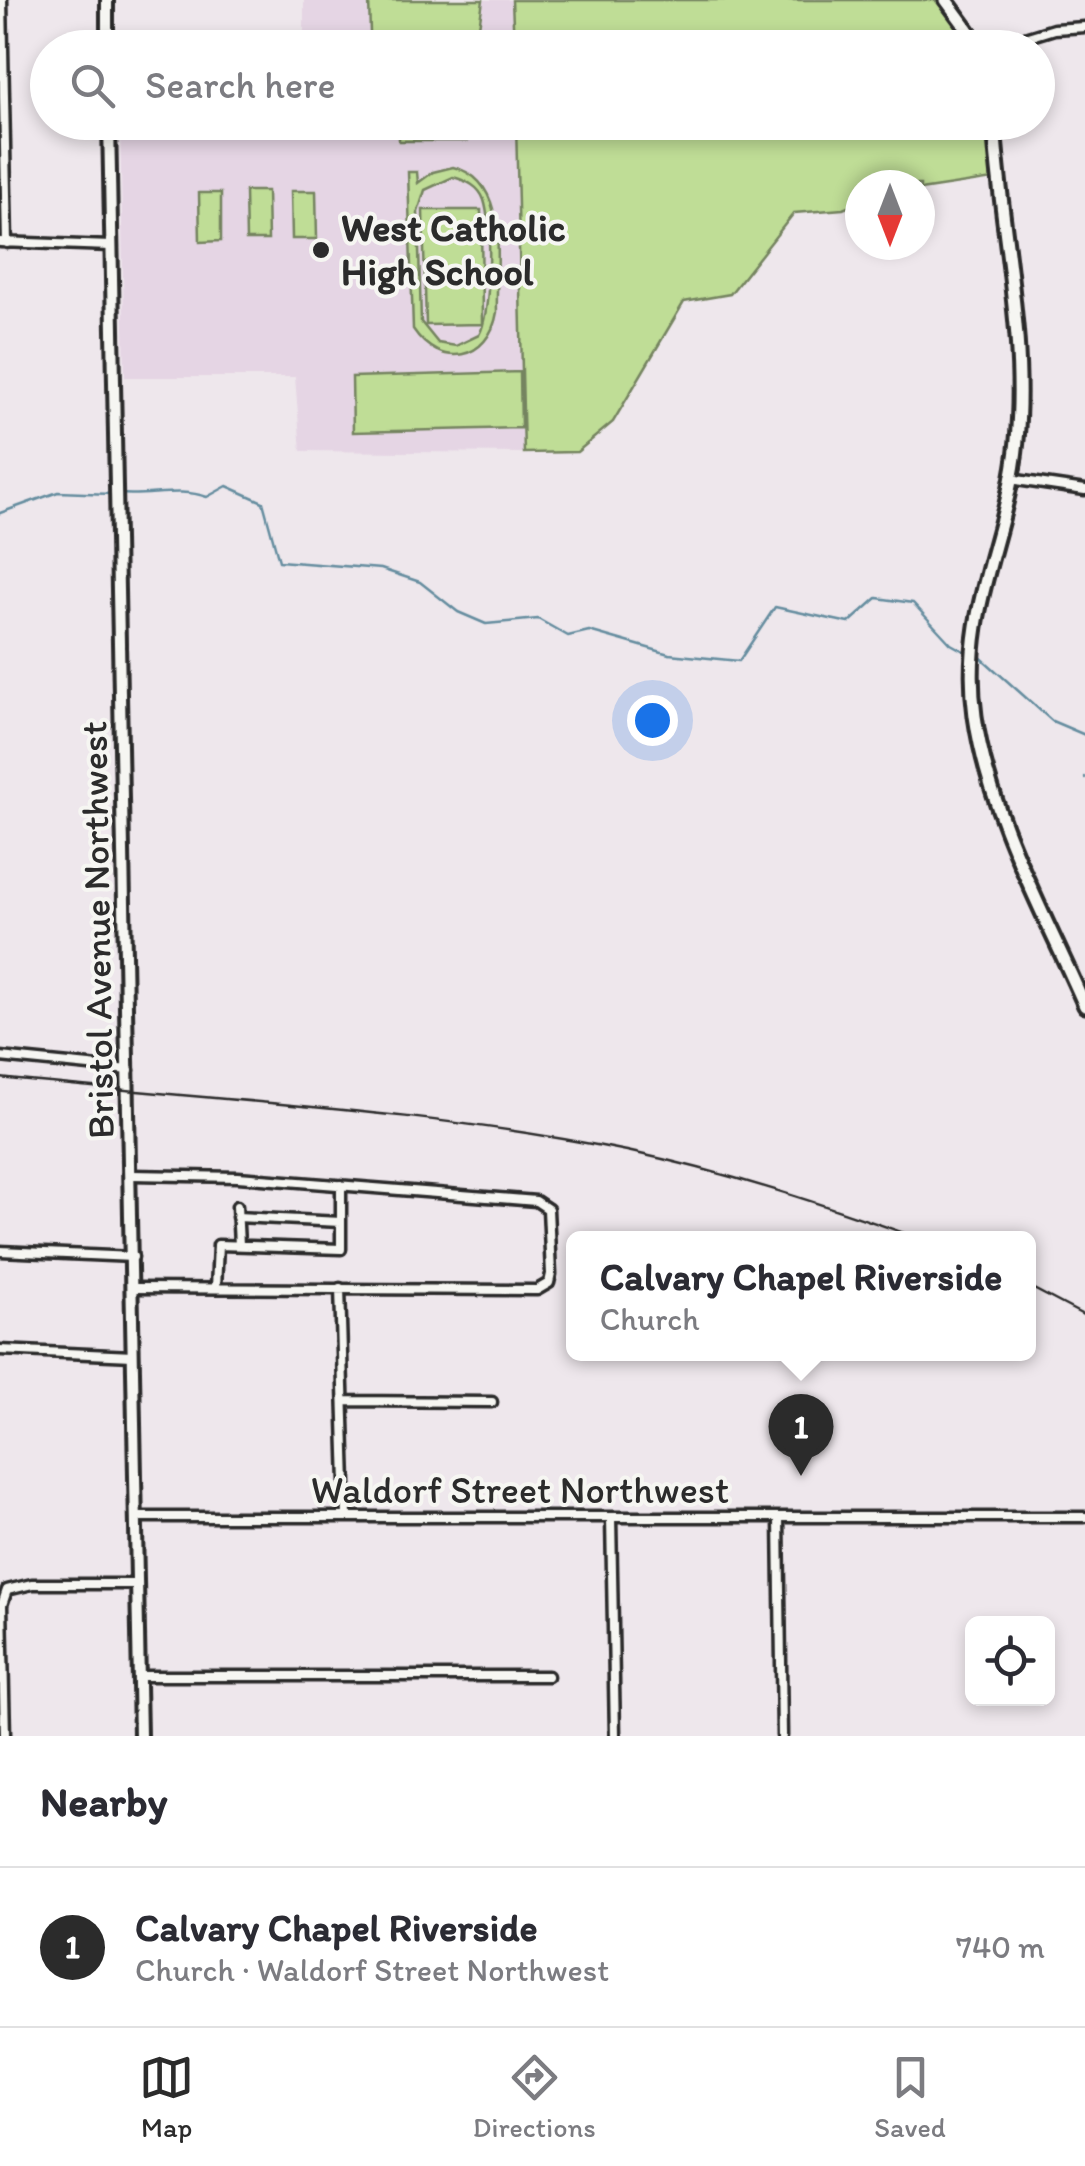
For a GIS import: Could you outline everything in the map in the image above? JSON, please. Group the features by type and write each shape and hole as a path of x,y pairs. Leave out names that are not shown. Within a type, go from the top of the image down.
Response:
{"main road":[{"path":"946,0 968,30"},
{"path":"996,140 1020,389 1010,479 982,578 971,676 980,742 996,800 1085,1006"}],"street":[{"path":"2,0 4,242 111,246"},
{"path":"106,0 107,30"},
{"path":"1051,30 1085,26"},
{"name":"Bristol Avenue Northwest","path":"109,140 140,1736"},
{"path":"1010,479 1085,490"},
{"path":"0,1056 129,1070"},
{"path":"132,1175 536,1201 548,1210 550,1274 549,1283 537,1290 134,1288"},
{"path":"216,1288 218,1245 341,1250 341,1186"},
{"path":"237,1206 238,1245"},
{"path":"237,1217 341,1222"},
{"path":"0,1250 133,1257"},
{"path":"340,1288 346,1517"},
{"path":"0,1350 133,1356"},
{"path":"345,1401 492,1402"},
{"name":"Waldorf Street Northwest","path":"136,1517 1085,1517"},
{"path":"612,1518 616,1736"},
{"path":"779,1518 782,1736"},
{"path":"5,1736 2,1606 7,1590 32,1584 137,1584"},
{"path":"138,1676 548,1676"}],"shaded area":[{"path":"304,0 512,0 513,30 304,30"},
{"name":"West Catholic High School","path":"120,140 516,140 524,453 301,451 295,377 125,377"}],"green space":[{"path":"369,0 483,0 479,30 370,30"},
{"path":"512,0 935,0 961,30 513,30"},
{"path":"399,140 469,140 468,141"},
{"path":"516,140 991,140 993,179 935,188 935,170 845,170 845,208 794,213 730,294 684,302 613,422 577,452 524,453"},
{"path":"453,167 472,175 492,206 496,227 497,312 484,341 462,354 436,351 413,329 408,172 417,172 418,183 433,172","holes":["453,177 468,182 484,200 489,269 486,309 479,335 456,346 438,343 421,322 418,212 425,190"]},
{"path":"245,191 267,191 268,240 246,240"},
{"path":"291,191 316,191 317,239 292,239"},
{"path":"199,193 221,193 221,241 200,242"},
{"path":"423,210 481,210 482,324 426,325"},
{"path":"520,372 521,428 353,432 352,377"}],"waterway":[{"path":"119,494 186,493 207,497 227,486 263,502 279,561 381,569 420,582 458,612 486,624 538,619 568,636 589,631 669,654 739,661 775,607 849,623 877,598 913,603 951,644 969,654"},
{"path":"0,513 58,492 111,494"},
{"path":"977,654 1052,721 1085,735"}],"railway":[{"path":"0,1078 394,1115 550,1137 701,1169 898,1231"},
{"path":"1036,1290 1085,1316"}],"place":[{"name":"West Catholic High School","path":"321,250"},
{"name":"Calvary Chapel Riverside","path":"801,1476"}]}
